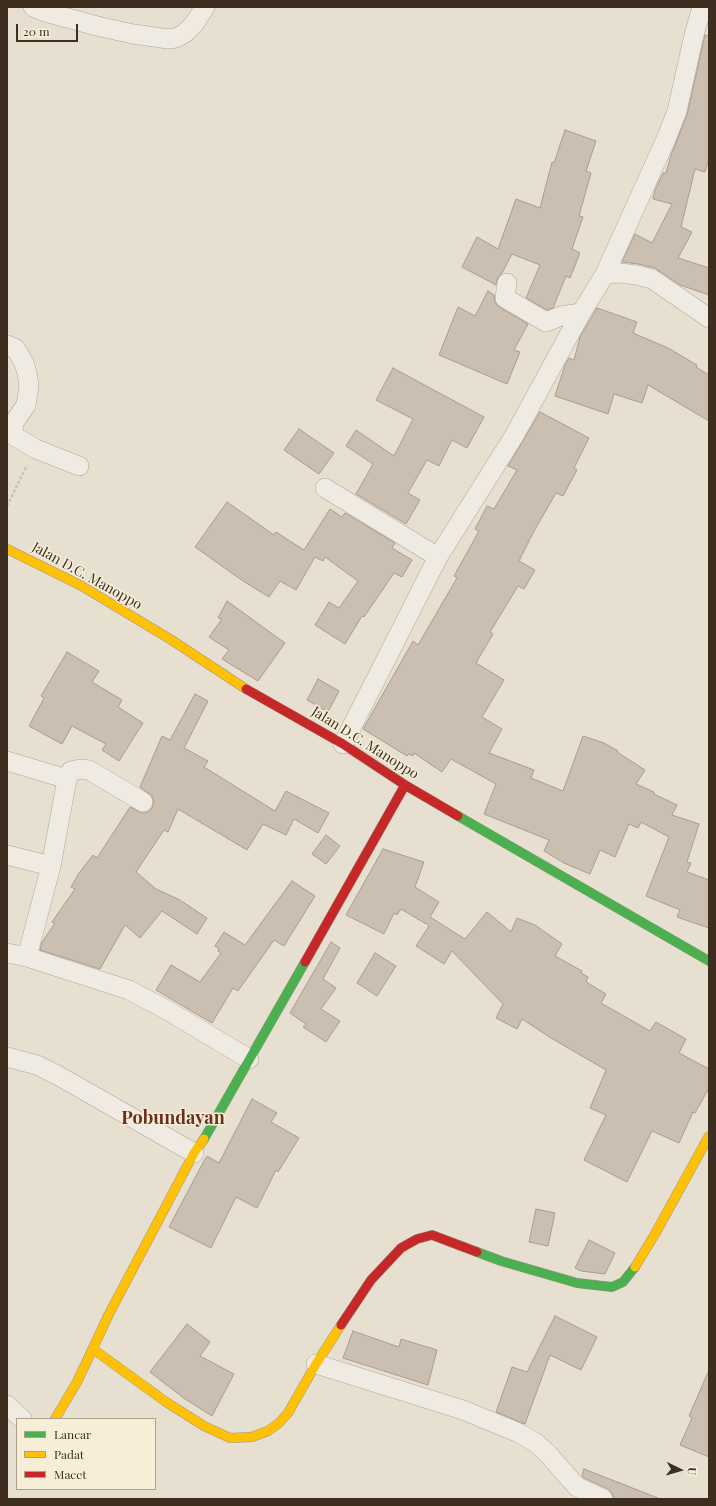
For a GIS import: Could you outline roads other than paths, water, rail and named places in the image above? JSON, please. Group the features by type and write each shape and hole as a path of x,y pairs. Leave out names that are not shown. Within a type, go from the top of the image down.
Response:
{"main road":[{"name":"Jalan D.C. Manoppo","path":"7,548 80,585 170,639 232,681 343,744 405,785 709,961"},
{"path":"56,1418 77,1382 109,1314 194,1153 210,1129 405,785"},
{"path":"93,1349 166,1402 204,1426 230,1438 252,1437 268,1431 279,1423 288,1413 316,1364 371,1280 401,1248 417,1239 432,1236 442,1238 501,1261 577,1282 612,1287 622,1282 633,1270 655,1234 709,1136"}],"street":[{"path":"33,7 45,12 101,27 133,34 168,39 176,38 185,33 194,24 205,7"},
{"path":"343,744 438,557 514,436 581,313 605,274 666,139 677,111 694,35 702,7"},
{"path":"605,274 620,273 652,279 709,318"},
{"path":"507,283 505,298 546,322 560,316 581,313"},
{"path":"7,345 16,349 28,373 29,386 26,405 13,424 14,436 36,449 79,466"},
{"path":"325,488 438,557"},
{"path":"7,761 67,778"},
{"path":"27,958 51,866 67,778 71,771 80,769 89,770 143,802"},
{"path":"7,855 51,866"},
{"path":"7,953 129,990 167,1010 249,1059"},
{"path":"7,1057 37,1065 59,1076 194,1153"},
{"path":"316,1364 464,1410 519,1433 536,1443 548,1454 577,1487 603,1499"},
{"path":"7,1405 21,1418"}],"district":[{"name":"Pobundayan","path":"173,1118"}]}
